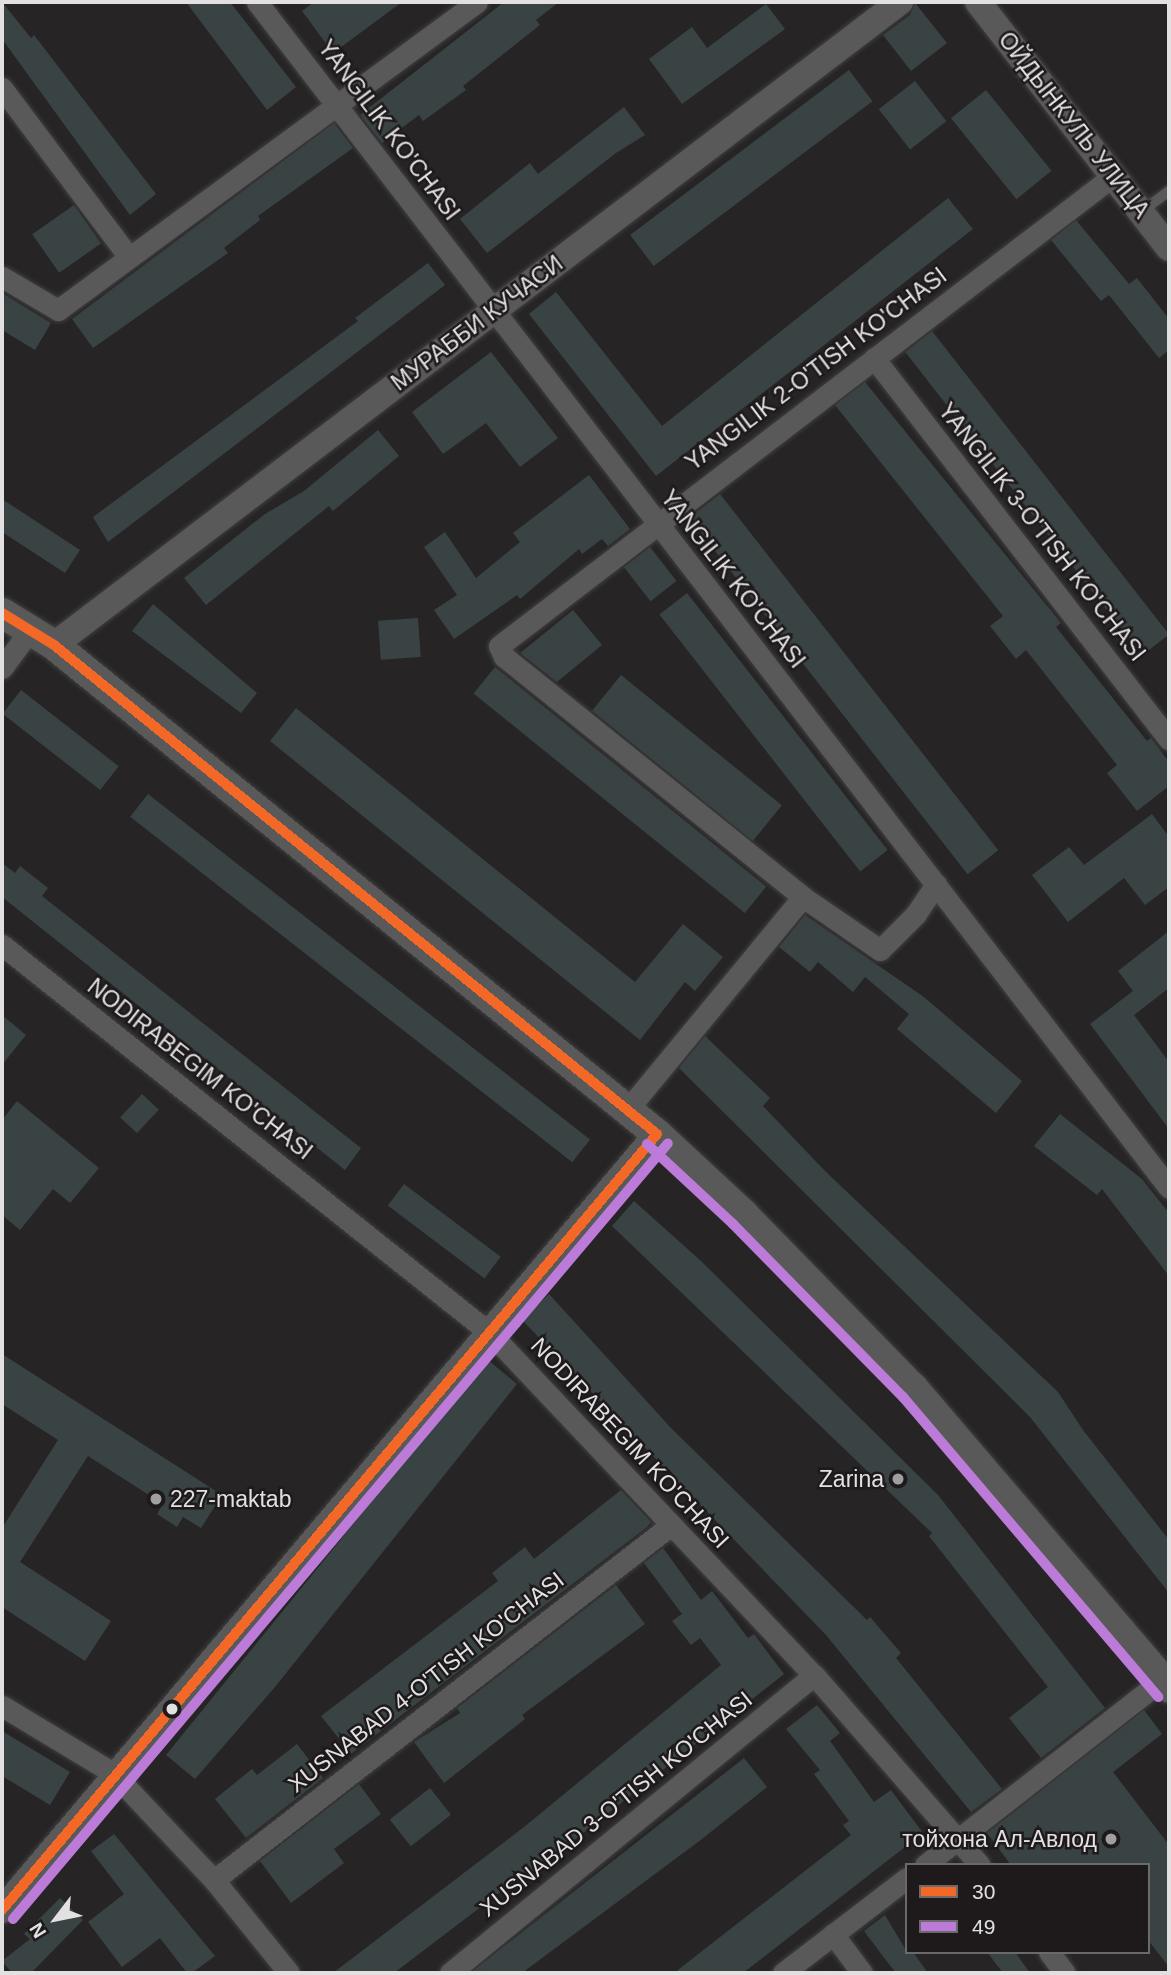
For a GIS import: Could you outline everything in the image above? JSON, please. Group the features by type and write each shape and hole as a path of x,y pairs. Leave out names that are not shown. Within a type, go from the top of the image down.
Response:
{"main road":[{"path":"2,612 42,638 657,1134 743,1214 913,1388 1166,1684"}],"street":[{"name":"YANGILIK KO'CHASI","path":"257,2 1169,1188"},
{"path":"2,276 58,310 477,2"},
{"name":"МУРАББИ КУЧАСИ","path":"42,638 494,311 900,2"},
{"name":"ОЙДЫНКУЛЬ УЛИЦА","path":"978,2 1169,248"},
{"path":"2,88 129,257"},
{"name":"YANGILIK 2-O'TISH KO'CHASI","path":"936,884 882,949 803,897 499,651 658,524 1113,176"},
{"name":"YANGILIK 3-O'TISH KO'CHASI","path":"874,358 1169,739"},
{"path":"2,668 42,638"},
{"path":"628,1109 803,897"},
{"name":"NODIRABEGIM KO'CHASI","path":"2,945 491,1334 814,1675 978,1863"},
{"path":"2,1909 113,1773 491,1334 657,1134"},
{"name":"XUSNABAD 4-O'TISH KO'CHASI","path":"214,1880 671,1525"},
{"name":"XUSNABAD 3-O'TISH KO'CHASI","path":"450,1973 814,1675"},
{"path":"928,1863 1166,1684"},
{"path":"2,1706 113,1773 214,1880 289,1973"},
{"path":"783,1973 905,1880"},
{"path":"833,1934 862,1973"},
{"path":"1051,1954 1065,1973"}],"lane":[{"path":"1141,212 1169,191"}],"building":[{"path":"2,2 31,38 34,35 156,194 130,215 2,39"},
{"path":"186,2 230,2 296,87 267,110"},
{"path":"314,2 402,2 333,53 302,11"},
{"path":"504,2 559,2 536,20 540,25 463,86 466,90 423,121 419,115 382,143 360,115"},
{"path":"915,3 947,43 911,71 883,35 910,15"},
{"path":"766,4 785,29 682,104 649,59 692,27 707,48"},
{"path":"849,70 872,101 654,266 630,235"},
{"path":"915,81 946,121 910,150 879,109"},
{"path":"986,90 1051,171 1016,199 951,118"},
{"path":"624,107 645,135 616,153 487,253 460,219 530,163 538,174"},
{"path":"334,123 353,148 258,216 260,220 224,248 228,253 93,348 72,319"},
{"path":"948,198 973,229 656,476 529,314 556,292 662,426"},
{"path":"74,205 101,244 59,273 32,234"},
{"path":"1076,220 1129,284 1137,278 1169,319 1169,350 1159,358 1109,295 1101,301 1051,240"},
{"path":"428,263 445,285 108,542 93,517 358,321 355,318"},
{"path":"2,293 51,323 35,350 2,330"},
{"path":"932,331 1169,634 1142,655 905,352"},
{"path":"491,352 558,438 520,467 486,423 443,454 412,412"},
{"path":"865,382 1061,623 1056,627 1147,741 1151,738 1169,762 1169,786 1137,811 1107,773 1117,765 1026,650 1016,659 990,626 1003,616 835,405"},
{"path":"378,430 399,456 333,511 329,506 206,605 184,578 265,514 304,491"},
{"path":"589,475 630,529 608,546 602,539 582,554 579,549 520,599 517,595 454,639 434,610 457,595 424,547 445,532 476,578 520,542 513,533"},
{"path":"720,494 998,850 968,874 689,518"},
{"path":"2,499 80,550 65,573 2,532"},
{"path":"650,547 676,581 650,601 624,567"},
{"path":"687,593 888,850 860,871 659,615"},
{"path":"153,604 257,693 241,713 132,631"},
{"path":"573,610 602,645 557,682 520,653"},
{"path":"418,618 421,657 381,660 378,621"},
{"path":"495,667 766,887 745,913 474,693"},
{"path":"621,675 782,805 753,841 592,711"},
{"path":"21,690 119,766 100,790 3,714"},
{"path":"296,708 635,982 683,924 723,957 695,991 685,982 640,1040 270,741"},
{"path":"148,794 590,1139 572,1162 130,817"},
{"path":"1152,814 1169,837 1169,887 1145,905 1124,878 1068,922 1032,875 1069,847 1084,865"},
{"path":"2,863 15,873 20,866 48,888 42,896 361,1148 345,1170 2,897"},
{"path":"805,915 924,997 1022,1081 996,1113 897,1029 909,1014 865,977 853,992 818,962 810,972 779,947"},
{"path":"1169,931 1169,988 1134,1015 1169,1062 1169,1129 1090,1024 1133,991 1118,971"},
{"path":"2,1015 26,1035 2,1065"},
{"path":"705,1036 770,1098 763,1106 825,1171 1058,1392 1083,1430 1169,1540 1169,1593 1030,1417 679,1068"},
{"path":"142,1094 159,1110 137,1133 120,1117"},
{"path":"17,1101 99,1168 70,1203 53,1189 20,1230 2,1215 2,1120"},
{"path":"1060,1114 1142,1179 1169,1213 1169,1276 1102,1189 1097,1195 1034,1146"},
{"path":"404,1184 501,1257 484,1278 388,1206"},
{"path":"634,1201 701,1261 938,1495 1105,1708 1041,1758 1009,1718 1048,1687 929,1536 932,1533 612,1226"},
{"path":"549,1294 671,1428 867,1620 870,1617 901,1653 896,1658 1002,1789 971,1812 826,1635 522,1320"},
{"path":"2,1354 222,1495 201,1528 183,1517 177,1527 157,1514 163,1504 88,1456 20,1562 111,1621 85,1661 2,1607 2,1528 58,1440 2,1404"},
{"path":"487,1359 517,1384 275,1687 195,1779 166,1755"},
{"path":"621,1490 651,1522 647,1527 351,1754 321,1716 498,1581 492,1573 525,1547 534,1559"},
{"path":"663,1548 701,1600 712,1591 748,1638 754,1634 784,1674 510,1891 507,1887 394,1973 333,1973 524,1827 721,1665 700,1638 691,1645 672,1621 682,1614 644,1563"},
{"path":"616,1585 645,1624 522,1715 525,1719 444,1783 414,1742 460,1713 457,1708"},
{"path":"817,1705 840,1733 830,1741 874,1802 891,1790 923,1833 743,1973 674,1973 851,1835 843,1825 849,1821 814,1774 820,1770 786,1729"},
{"name":"тойхона Ал-Авлод","path":"1144,1710 1162,1734 1113,1772 1169,1845 1169,1967 1150,1943 1150,1863 1010,1863 987,1833"},
{"path":"2,1731 70,1772 50,1805 2,1776"},
{"path":"297,1744 323,1778 246,1838 215,1799 252,1769 257,1775"},
{"path":"744,1758 767,1787 702,1839 522,1973 470,1973"},
{"path":"359,1784 381,1814 334,1849 344,1863 291,1903 260,1861"},
{"path":"430,1788 451,1815 411,1846 390,1819"},
{"path":"114,1834 215,1956 192,1973 187,1973 160,1938 122,1967 88,1922 124,1894 91,1851"},
{"path":"60,1898 83,1920 31,1973 12,1973 2,1961 30,1939 24,1934"},
{"path":"885,1915 905,1949 905,1954 914,1954 928,1973 896,1973 864,1931"},
{"path":"989,1954 1016,1954 1030,1973 1003,1973"}],"transit line":[{"name":"30","path":"2,613 54,645 657,1134"},
{"name":"30","path":"2,1910 657,1134"},
{"name":"49","path":"13,1919 668,1143"},
{"name":"49","path":"647,1144 733,1224 903,1397 1158,1697"}],"place":[{"name":"Zarina","path":"898,1479"},
{"name":"227-maktab","path":"156,1499"},
{"name":"тойхона Ал-Авлод","path":"1111,1839"}]}
